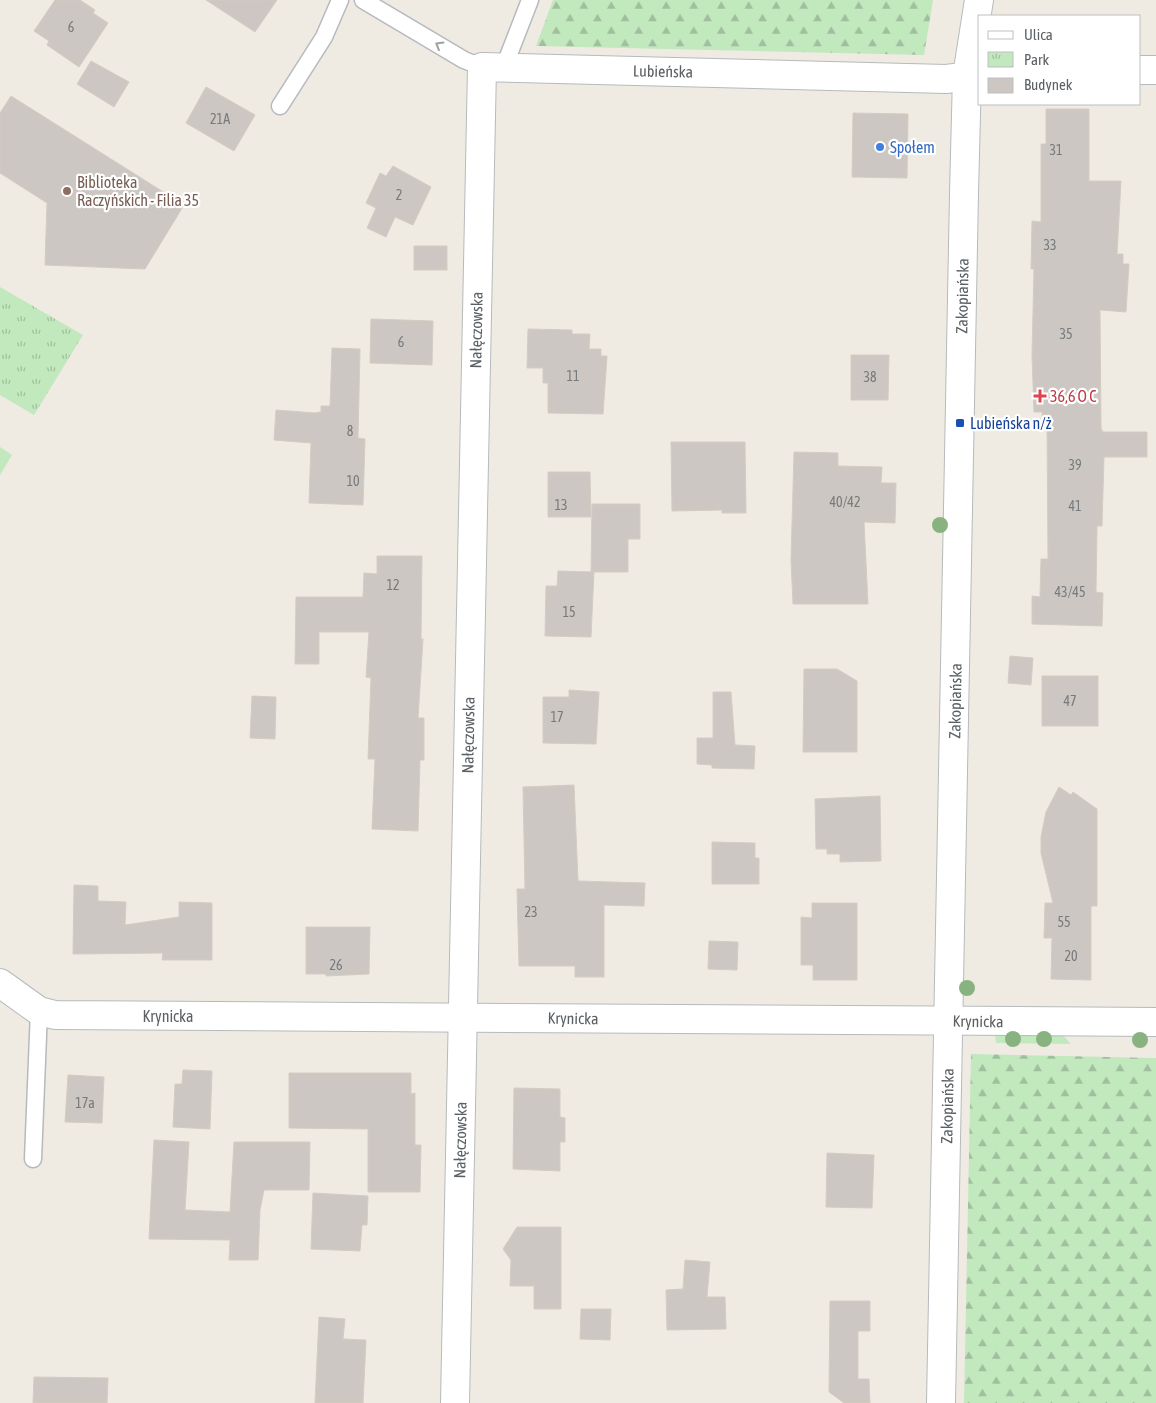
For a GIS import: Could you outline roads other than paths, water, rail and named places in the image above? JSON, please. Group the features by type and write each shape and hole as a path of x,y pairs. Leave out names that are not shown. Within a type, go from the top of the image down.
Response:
{"street":[{"name":"Zakopiańska","path":"941,1403 948,1020 974,75 978,0"},
{"name":"Lubieńska","path":"493,67 946,79 974,75"},
{"name":"Nałęczowska","path":"455,1403 463,1018 493,67"},
{"path":"1141,70 1156,70"},
{"name":"Krynicka","path":"0,983 39,1010 56,1015 1156,1022"}],"lane":[{"path":"280,106 324,37 340,0"},
{"name":"Lubieńska","path":"363,0 464,60 493,67"},
{"path":"493,67 530,0"},
{"path":"32,1159 39,1010"}],"place":[{"name":"Społem","path":"880,147"},
{"name":"Biblioteka Raczyńskich - Filia 35","path":"67,191"},
{"name":"36,6 O C","path":"1040,396"},
{"name":"Lubieńska n/ż","path":"960,423"}]}
